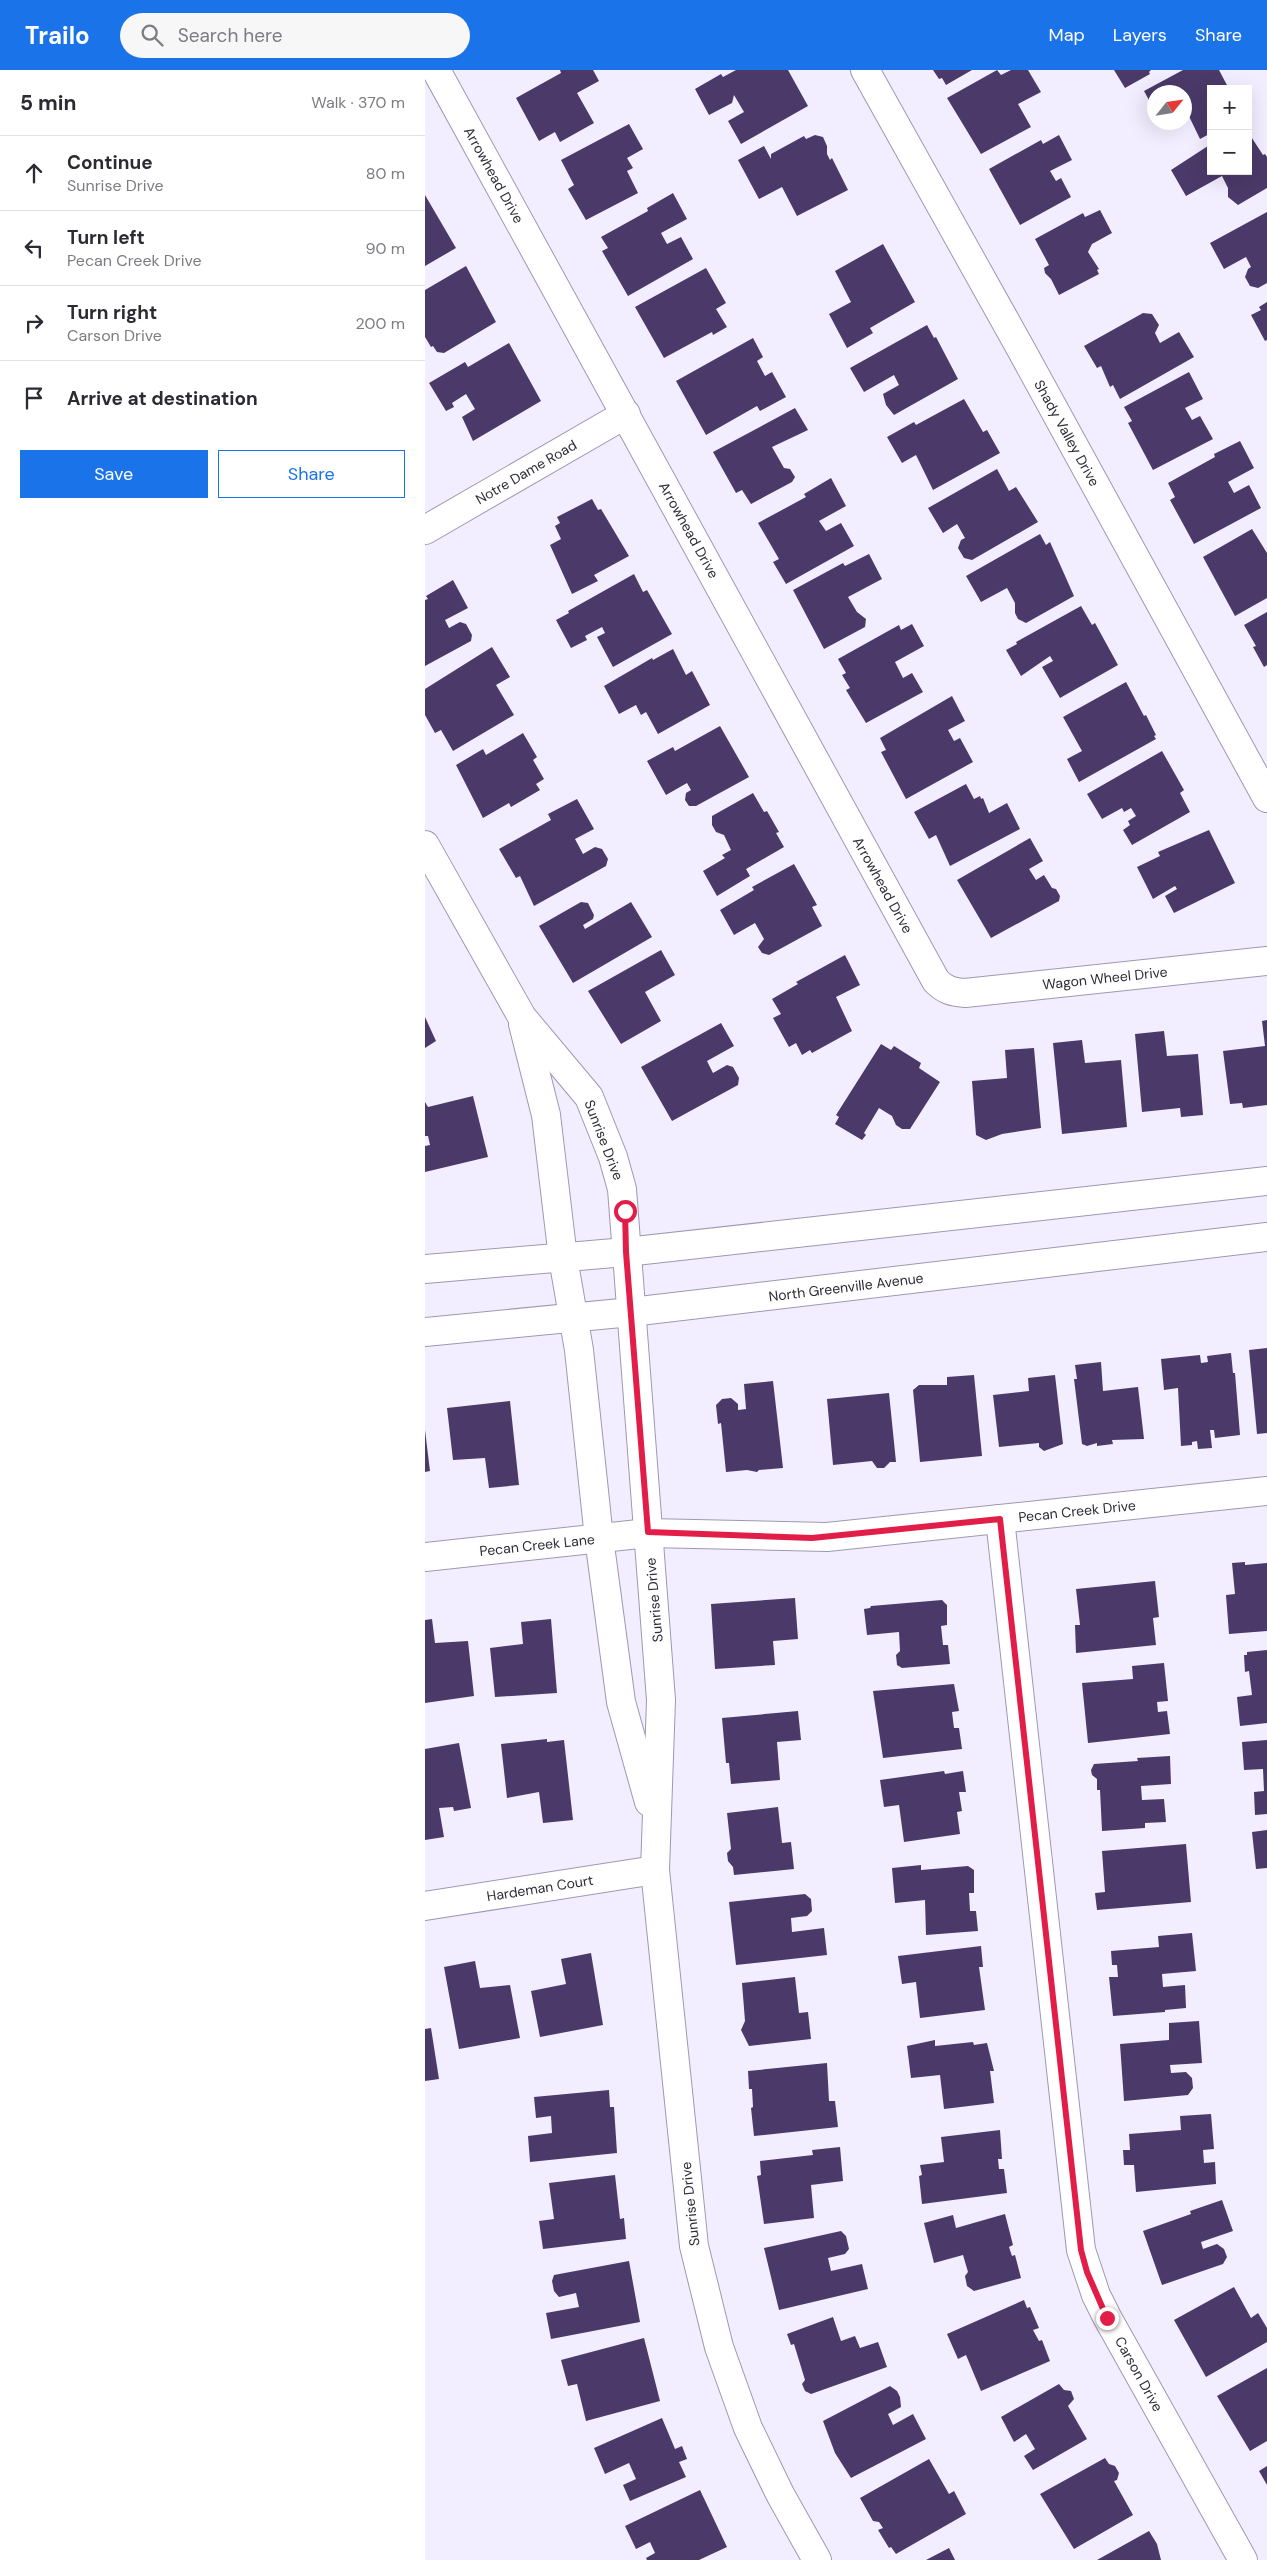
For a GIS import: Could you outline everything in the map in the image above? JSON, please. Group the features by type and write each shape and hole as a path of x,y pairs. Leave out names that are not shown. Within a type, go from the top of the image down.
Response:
{"street":[{"name":"Arrowhead Drive","path":"436,70 935,981 943,988"},
{"name":"Shady Valley Drive","path":"865,70 1267,798"},
{"name":"Notre Dame Road","path":"425,530 626,414"},
{"name":"Sunrise Drive","path":"425,845 522,1017 589,1097 613,1157 622,1189 661,1700 655,1824 655,1870 694,2246 719,2347 749,2428 780,2494 817,2560"},
{"name":"Wagon Wheel Drive","path":"943,988 965,993 1267,961"},
{"name":"Sunrise Drive","path":"522,1017 547,1115 563,1258 579,1350 599,1538 621,1702 655,1824"},
{"path":"425,1269 626,1252 1267,1181"},
{"name":"North Greenville Avenue","path":"425,1332 631,1312 1267,1237"},
{"name":"Pecan Creek Drive","path":"648,1532 812,1538 1267,1491"},
{"name":"Carson Drive","path":"1000,1519 1081,2250 1087,2272 1107,2318 1243,2560"},
{"name":"Pecan Creek Lane","path":"425,1557 648,1532"},
{"name":"Hardeman Court","path":"425,1906 655,1870"}],"building":[{"path":"560,70 593,70 599,81 577,93 594,123 560,142 555,132 539,141 516,98 561,73"},
{"path":"736,70 788,70 808,106 741,144 728,121 744,112 734,95 732,103 709,115 695,89 721,74 723,77"},
{"path":"933,70 972,70 946,85 942,78 939,79"},
{"path":"997,70 1001,75 1011,70 1028,70 1041,92 1018,104 1031,127 981,154 947,98"},
{"path":"1114,70 1151,70 1150,74 1125,88"},
{"path":"1183,70 1219,70 1227,85 1207,85 1207,135 1200,139 1192,122 1192,85 1155,85"},
{"path":"629,124 643,149 627,158 633,168 627,171 638,193 586,220 568,189 574,185 561,160"},
{"path":"815,135 823,137 827,146 827,154 830,160 832,158 848,190 797,216 782,187 759,199 738,160 764,146 771,159 771,154 804,136 806,139"},
{"path":"1059,135 1072,160 1050,171 1056,181 1061,178 1071,197 1020,225 989,169 1041,140 1043,144"},
{"path":"1252,138 1263,155 1265,154 1267,157 1267,188 1238,205 1228,197 1228,188 1222,176 1186,196 1171,170 1207,147 1207,175 1252,175"},
{"path":"673,193 687,219 661,233 667,244 681,237 693,259 628,296 602,251 608,248 601,237 648,211 647,208"},
{"path":"425,195 456,248 425,266"},
{"path":"1100,210 1112,233 1092,244 1088,252 1099,269 1097,270 1099,274 1059,295 1051,279 1045,273 1044,268 1049,265 1035,239 1083,213 1085,217"},
{"path":"1267,212 1267,283 1258,288 1250,286 1245,277 1248,269 1251,267 1246,257 1224,269 1210,243"},
{"path":"883,244 915,302 870,328 873,333 847,348 829,314 851,302 835,271"},
{"path":"466,266 496,322 444,353 437,352 433,346 431,347 425,337 425,290"},
{"path":"706,268 726,303 716,309 727,327 713,335 712,332 664,358 635,307"},
{"path":"1267,302 1267,340 1265,341 1251,315 1261,310 1259,307"},
{"path":"1143,313 1152,314 1159,325 1155,333 1160,343 1179,332 1194,357 1120,399 1113,385 1110,387 1101,366 1097,368 1084,346"},
{"path":"927,325 934,338 936,337 958,379 894,415 886,405 883,394 899,385 894,375 864,392 850,368"},
{"path":"753,338 763,357 757,361 765,376 772,372 786,397 760,411 757,406 706,435 676,381"},
{"path":"509,343 541,401 473,441 462,417 475,409 466,394 452,403 454,407 446,411 429,383 465,362 468,367"},
{"path":"1189,372 1203,399 1185,408 1192,420 1200,416 1213,439 1153,470 1128,423 1132,421 1124,407"},
{"path":"964,399 983,432 987,430 1000,453 933,490 916,455 902,463 887,437 914,422 916,425"},
{"path":"795,408 808,430 772,447 784,468 790,469 795,477 792,482 751,504 742,490 736,493 713,452"},
{"path":"1240,441 1254,468 1228,482 1234,493 1249,485 1261,508 1194,544 1170,500 1175,497 1168,483 1215,457 1214,454"},
{"path":"997,469 1009,491 1016,487 1038,522 972,560 964,558 958,548 961,540 965,538 957,524 943,533 928,508"},
{"path":"831,478 846,506 819,521 826,531 841,523 854,546 786,584 773,562 779,559 758,523 806,497 804,494"},
{"path":"592,499 598,510 601,509 629,556 594,575 598,581 572,594 550,545 561,539 555,526 560,523 557,517"},
{"path":"1252,529 1267,553 1267,598 1235,616 1203,557"},
{"path":"1040,534 1046,545 1050,542 1074,596 1026,623 1018,619 1015,613 1015,603 1007,588 981,602 966,576"},
{"path":"869,554 882,579 848,597 857,612 866,619 865,627 824,649 793,590 843,563 845,566"},
{"path":"634,574 643,592 647,590 672,634 613,667 597,637 605,633 602,627 585,636 587,640 571,648 556,620 569,613 568,611"},
{"path":"453,580 468,608 445,620 449,628 460,622 466,624 472,635 471,641 425,666 425,600 428,599 426,596"},
{"path":"1081,606 1092,625 1095,623 1118,665 1060,698 1042,667 1053,661 1050,656 1021,676 1006,650 1017,644 1016,642"},
{"path":"1267,612 1267,665 1264,667 1253,647 1256,646 1244,625"},
{"path":"912,624 924,646 895,662 903,678 912,673 923,692 866,723 846,690 850,688 842,675 846,673 838,659 899,625 901,630"},
{"path":"492,647 510,677 496,685 514,715 453,751 441,730 435,733 425,715 425,689"},
{"path":"673,649 686,675 692,671 710,705 658,734 646,712 641,715 636,705 619,714 604,686 652,658 653,660"},
{"path":"1126,682 1144,716 1146,715 1156,735 1154,736 1156,739 1079,782 1067,759 1082,751 1063,717"},
{"path":"952,696 965,721 948,730 954,741 960,738 973,762 906,799 881,752 886,750 880,738"},
{"path":"720,726 749,777 696,806 689,806 685,800 686,793 691,790 687,783 666,795 647,761 673,747 675,751"},
{"path":"523,733 537,757 533,760 544,779 536,784 540,790 511,807 509,803 483,818 456,765 483,749 486,755"},
{"path":"1162,751 1184,790 1180,793 1190,812 1132,845 1123,830 1130,825 1128,821 1136,816 1131,808 1124,812 1122,808 1102,819 1087,794"},
{"path":"966,784 974,799 980,796 981,799 983,798 989,813 1007,803 1020,829 950,866 936,835 929,839 914,812"},
{"path":"753,793 764,812 767,811 779,832 776,833 784,847 746,869 750,876 717,896 703,871 725,858 722,855 731,850 724,835 716,832 712,825 712,816"},
{"path":"577,799 594,829 575,839 583,854 595,847 602,849 608,859 606,866 534,906 520,876 516,878 499,849 551,820 548,814"},
{"path":"1209,830 1235,883 1174,913 1165,896 1177,889 1175,886 1153,899 1137,867 1160,856 1158,852"},
{"path":"1030,838 1043,861 1029,869 1036,880 1044,875 1052,888 1056,889 1060,896 1059,901 991,938 957,880"},
{"path":"794,864 817,905 812,907 822,926 769,955 762,953 758,947 764,939 755,923 734,935 720,910 754,890 752,887"},
{"path":"581,902 588,903 594,915 593,919 583,925 585,929 631,902 652,937 573,983 539,926"},
{"path":"661,950 675,975 645,992 661,1021 621,1044 588,991"},
{"path":"845,955 860,985 836,997 852,1031 812,1053 810,1050 802,1055 796,1043 789,1047 773,1018 781,1014 772,999 798,984 796,982"},
{"path":"425,1017 436,1041 425,1048"},
{"path":"1267,1020 1267,1105 1243,1108 1242,1103 1230,1104 1223,1051 1265,1046 1262,1021"},
{"path":"721,1023 734,1046 707,1061 713,1073 727,1065 733,1067 739,1078 738,1085 672,1121 641,1067"},
{"path":"1164,1031 1167,1056 1198,1054 1203,1115 1181,1117 1180,1108 1142,1112 1135,1034"},
{"path":"1082,1040 1085,1063 1121,1060 1127,1127 1062,1134 1053,1043"},
{"path":"881,1044 891,1050 894,1046 921,1063 919,1068 940,1082 910,1129 902,1129 896,1125 892,1116 879,1108 864,1133 866,1135 862,1140 835,1124 839,1117 836,1115"},
{"path":"1034,1048 1041,1128 1002,1134 986,1140 976,1135 972,1081 1007,1078 1005,1050"},
{"path":"473,1096 488,1157 425,1172 425,1146 430,1145 428,1136 425,1136 425,1102 428,1107"},
{"path":"1267,1348 1267,1433 1257,1434 1249,1350"},
{"path":"1231,1353 1233,1373 1235,1373 1240,1435 1215,1438 1214,1430 1210,1430 1212,1448 1198,1449 1197,1441 1192,1442 1192,1445 1181,1446 1178,1388 1164,1390 1161,1359 1200,1355 1201,1363 1208,1362 1207,1356"},
{"path":"1101,1362 1103,1391 1138,1387 1144,1439 1112,1440 1113,1444 1097,1446 1097,1443 1087,1446 1082,1444 1074,1379 1077,1379 1075,1365"},
{"path":"974,1375 982,1456 920,1462 913,1390 919,1385 947,1385 947,1377"},
{"path":"1055,1375 1063,1444 1044,1451 1039,1447 1039,1443 999,1447 993,1395 1029,1391 1028,1378"},
{"path":"773,1381 783,1468 759,1470 757,1472 747,1470 726,1472 721,1423 718,1424 716,1405 722,1399 731,1398 738,1404 738,1410 746,1409 744,1384"},
{"path":"889,1393 896,1462 890,1462 884,1468 877,1468 872,1461 833,1465 827,1399"},
{"path":"510,1401 519,1485 489,1488 485,1458 453,1460 447,1408"},
{"path":"425,1430 430,1471 425,1472"},
{"path":"1245,1562 1245,1565 1267,1563 1267,1631 1229,1634 1226,1595 1235,1594 1232,1563"},
{"path":"1155,1581 1159,1617 1153,1618 1156,1645 1076,1653 1075,1625 1080,1625 1076,1589"},
{"path":"795,1598 798,1639 773,1641 775,1665 715,1669 711,1604"},
{"path":"942,1600 947,1605 947,1625 941,1626 943,1645 948,1645 950,1664 902,1668 897,1665 896,1655 900,1651 899,1632 867,1635 864,1609 871,1606"},
{"path":"432,1619 435,1643 468,1641 474,1696 425,1703 425,1620"},
{"path":"551,1619 557,1693 495,1697 490,1648 523,1644 521,1622"},
{"path":"1267,1650 1267,1723 1240,1726 1237,1697 1252,1695 1249,1671 1245,1672 1244,1655 1247,1655 1247,1652"},
{"path":"1164,1663 1168,1701 1157,1702 1158,1712 1167,1711 1170,1734 1088,1743 1082,1683 1133,1679 1132,1666"},
{"path":"954,1684 959,1711 952,1712 954,1728 959,1728 962,1749 883,1758 873,1691"},
{"path":"798,1711 801,1740 777,1742 780,1780 731,1784 729,1763 726,1763 722,1718"},
{"path":"547,1739 547,1742 564,1740 573,1820 543,1823 539,1792 507,1798 501,1744"},
{"path":"1267,1740 1267,1814 1255,1815 1254,1792 1264,1791 1263,1769 1244,1770 1242,1742"},
{"path":"459,1743 471,1808 454,1811 453,1807 439,1808 444,1837 425,1840 425,1749"},
{"path":"1170,1756 1171,1784 1141,1786 1142,1800 1164,1799 1166,1822 1145,1823 1145,1828 1102,1831 1100,1790 1097,1790 1097,1779 1092,1775 1091,1770 1094,1764 1138,1761 1137,1758"},
{"path":"944,1771 945,1774 963,1771 966,1792 959,1792 962,1811 957,1812 960,1834 904,1842 899,1805 884,1807 880,1780"},
{"path":"778,1807 782,1843 791,1842 794,1869 734,1875 727,1853 731,1849 727,1813"},
{"path":"1267,1830 1267,1868 1256,1869 1252,1832"},
{"path":"1186,1844 1191,1902 1097,1910 1095,1893 1105,1892 1102,1851"},
{"path":"921,1865 921,1870 968,1866 974,1870 974,1893 969,1893 970,1911 976,1911 978,1931 926,1935 925,1900 895,1903 892,1868"},
{"path":"805,1894 811,1899 812,1911 807,1916 791,1918 792,1932 824,1928 827,1955 736,1965 729,1902"},
{"path":"1192,1933 1196,1971 1162,1974 1163,1987 1185,1985 1186,2008 1165,2010 1165,2012 1113,2016 1109,1977 1118,1977 1117,1965 1112,1965 1111,1951 1159,1947 1158,1936"},
{"path":"981,1946 983,1967 979,1967 985,2010 920,2018 916,1982 902,1984 898,1956"},
{"path":"591,1953 603,2025 540,2037 531,1991 566,1984 561,1959"},
{"path":"475,1961 480,1988 510,1985 520,2038 459,2049 444,1967"},
{"path":"795,1977 799,2013 808,2012 811,2039 749,2046 741,2030 745,2021 742,1983"},
{"path":"1199,2021 1202,2063 1170,2065 1171,2073 1186,2072 1192,2078 1193,2088 1188,2095 1124,2101 1120,2044 1169,2040 1169,2023"},
{"path":"431,2028 439,2079 425,2081 425,2029"},
{"path":"935,2040 935,2046 973,2042 974,2045 987,2043 994,2071 990,2071 994,2103 944,2109 940,2075 911,2078 907,2046"},
{"path":"827,2063 829,2101 835,2101 838,2127 754,2136 751,2108 753,2107 752,2089 749,2089 748,2071"},
{"path":"609,2090 610,2107 614,2107 617,2153 530,2162 528,2136 552,2133 551,2116 536,2118 534,2097"},
{"path":"1211,2114 1214,2149 1203,2150 1204,2163 1215,2162 1216,2184 1136,2192 1134,2165 1124,2165 1123,2150 1130,2150 1129,2134 1181,2130 1180,2116"},
{"path":"1000,2130 1002,2159 998,2159 999,2169 1004,2169 1007,2193 922,2204 919,2176 922,2175 920,2165 944,2162 941,2137"},
{"path":"840,2147 843,2181 811,2185 814,2218 764,2224 757,2176 761,2175 760,2161 813,2155 812,2150"},
{"path":"615,2175 620,2219 624,2218 626,2239 543,2249 539,2221 554,2219 549,2183"},
{"path":"1222,2200 1233,2231 1201,2242 1203,2249 1217,2244 1224,2249 1227,2257 1223,2264 1162,2285 1143,2231 1191,2214 1190,2211"},
{"path":"1005,2214 1013,2245 1009,2247 1012,2256 1015,2255 1021,2278 974,2291 967,2286 965,2276 968,2272 963,2255 934,2263 924,2223 953,2215 956,2228"},
{"path":"841,2231 846,2236 849,2249 845,2254 828,2258 831,2271 862,2264 868,2289 779,2310 764,2248"},
{"path":"629,2261 640,2322 551,2339 546,2313 579,2307 576,2293 559,2297 554,2291 552,2281 554,2275"},
{"path":"1234,2287 1251,2318 1258,2313 1267,2328 1267,2342 1206,2377 1174,2320"},
{"path":"1024,2300 1027,2308 1030,2307 1039,2328 1033,2330 1039,2341 1042,2340 1050,2361 981,2391 966,2355 958,2359 947,2334"},
{"path":"833,2317 841,2341 855,2336 860,2348 878,2342 887,2367 811,2394 805,2391 802,2384 805,2380 794,2344 791,2345 787,2334"},
{"path":"644,2338 660,2401 586,2421 577,2384 568,2386 561,2360"},
{"path":"1267,2368 1267,2441 1250,2451 1217,2396"},
{"path":"1059,2384 1064,2390 1071,2391 1074,2399 1068,2406 1087,2439 1033,2470 1024,2456 1035,2449 1026,2434 1014,2442 1001,2417"},
{"path":"890,2386 897,2391 901,2407 888,2414 893,2425 913,2414 926,2439 851,2478 835,2453 823,2421"},
{"path":"662,2418 675,2449 682,2446 687,2459 679,2462 686,2477 630,2501 623,2485 636,2479 629,2463 605,2474 594,2448"},
{"path":"1105,2458 1109,2464 1115,2466 1119,2473 1117,2480 1114,2481 1133,2515 1074,2549 1040,2494"},
{"path":"929,2459 949,2494 954,2491 966,2514 896,2554 891,2547 889,2548 878,2530 883,2528 879,2522 873,2521 860,2498"},
{"path":"1267,2466 1267,2485 1259,2471"},
{"path":"700,2490 727,2547 699,2560 647,2560 646,2558 655,2553 650,2542 636,2549 625,2526"},
{"path":"1149,2531 1157,2544 1161,2560 1097,2560"},
{"path":"949,2548 955,2560 926,2560"}],"route":[{"path":"625,1211 626,1252 648,1532 812,1538 1000,1519 1081,2250 1087,2272 1107,2318"}]}
